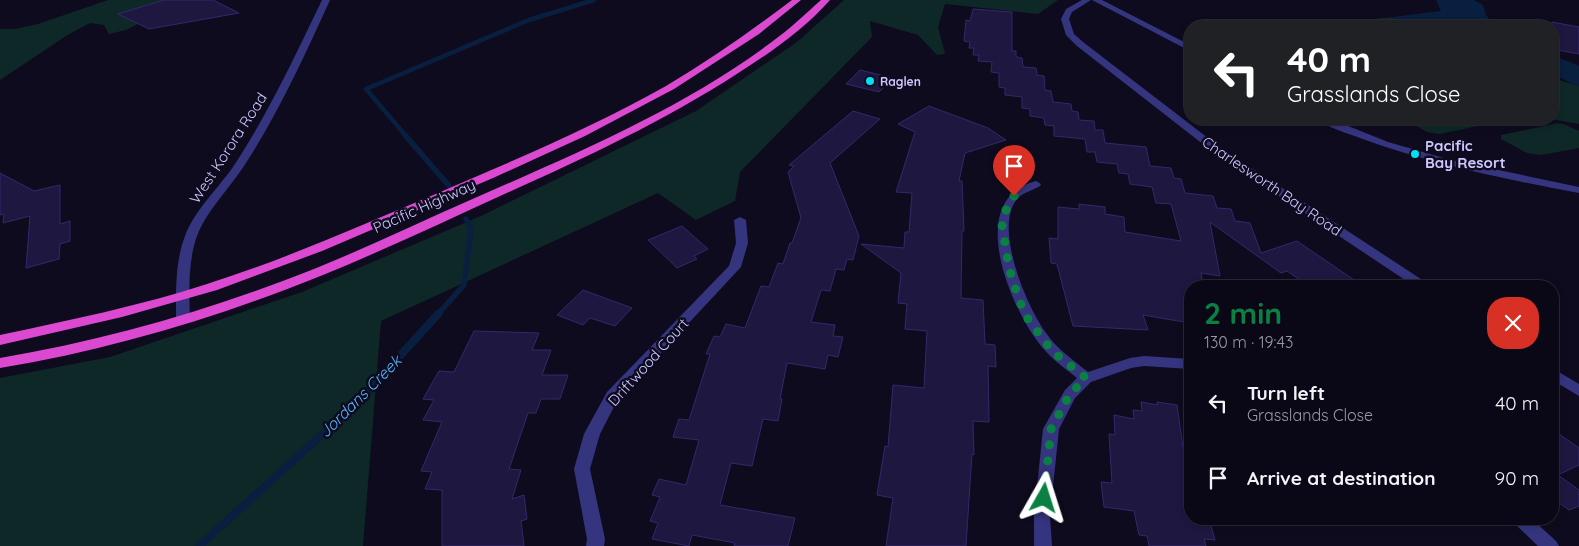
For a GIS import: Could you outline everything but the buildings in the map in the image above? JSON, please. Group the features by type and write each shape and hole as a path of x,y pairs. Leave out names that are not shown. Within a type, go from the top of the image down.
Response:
{"highway":[{"name":"Pacific Highway","path":"0,340 118,314 183,296 293,258 522,162 591,131 708,66 797,0"},
{"name":"Pacific Highway","path":"0,364 127,336 296,280 538,174 671,110 732,74 769,49 826,0"}],"street":[{"name":"West Korora Road","path":"183,319 185,260 191,236 206,210 243,160 282,94 326,0"},
{"name":"Charlesworth Bay Road","path":"1087,0 1069,11 1065,19 1070,35 1184,124"},
{"path":"1096,0 1184,45"},
{"name":"Charlesworth Bay Road","path":"1185,125 1217,150 1413,280"},
{"path":"1335,125 1352,133 1453,163 1579,190"},
{"path":"1036,184 1014,196 1007,207 1002,225 1009,268 1019,300 1028,319 1052,351 1086,378"},
{"name":"Driftwood Court","path":"595,546 596,539 582,469 592,434 612,396 735,267 742,243 740,220"},
{"path":"1043,546 1042,516 1051,429 1070,394 1086,378 1117,367 1144,361 1184,364"},
{"path":"1559,378 1579,391"},
{"path":"1527,525 1550,546"}],"green space":[{"path":"108,0 164,0 119,14 138,24 126,30 109,34 104,25 90,23 66,36 0,80 0,29 15,29 38,24"},
{"path":"844,0 1058,0 1038,14 945,4 938,27 945,54 937,55 918,35 870,21 872,37 740,172 735,201 696,220 658,193 381,321 363,546 0,546 0,378 110,357 302,292 481,216 696,111 797,42"},
{"path":"1392,17 1396,20 1364,20"},
{"path":"1559,80 1579,86 1579,124 1559,120"},
{"path":"1559,123 1579,131 1579,148 1541,155 1527,153 1501,139 1501,135 1548,125 1559,125"},
{"path":"1415,125 1483,125 1440,134 1427,132"}],"water":[{"path":"1436,0 1474,0 1483,5 1486,15 1490,20 1396,20 1392,17 1441,11"},
{"path":"1559,58 1579,66 1579,87 1559,77"}],"waterway":[{"name":"Jordans Creek","path":"406,136 366,89 529,20 594,0"},
{"name":"Jordans Creek","path":"405,135 450,187"},
{"name":"Jordans Creek","path":"438,314 464,285 471,229 466,219"},
{"name":"Jordans Creek","path":"199,546 358,402 439,313"}],"place":[{"name":"Raglen","path":"870,81"},
{"name":"Pacific Bay Resort","path":"1415,154"}],"route":[{"path":"1014,196 1007,207 1002,225 1009,268 1019,300 1028,319 1052,351 1086,378 1070,394 1051,429 1044,498"}]}
